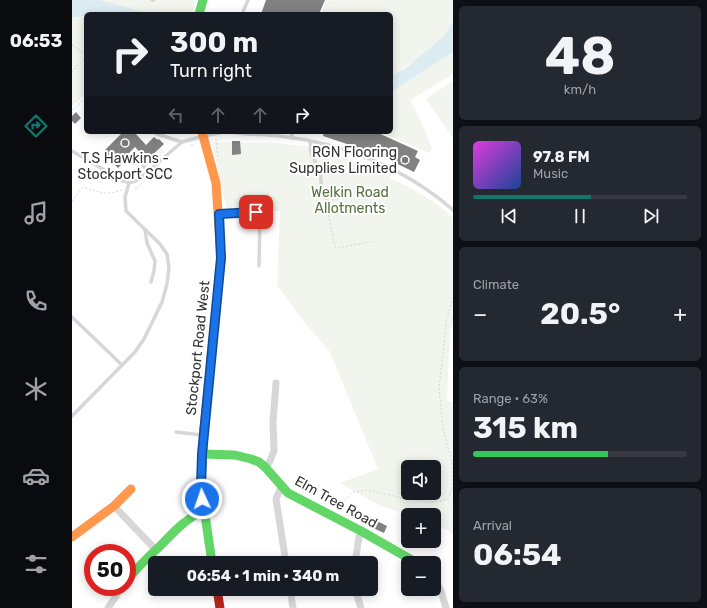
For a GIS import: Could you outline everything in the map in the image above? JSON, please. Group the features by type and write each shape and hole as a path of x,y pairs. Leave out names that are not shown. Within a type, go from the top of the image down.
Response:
{"main road":[{"path":"200,12 203,0"},
{"name":"Stockport Road West","path":"203,134 216,184 221,258 202,454 201,487 211,556"},
{"name":"Elm Tree Road","path":"202,454 244,456 258,462 266,468 281,487 295,497 361,531 405,556"},
{"path":"72,537 114,506 131,489"},
{"path":"136,569 191,517 204,511"},
{"path":"218,596 220,608"}],"street":[{"path":"266,468 274,451 273,422 276,383"},
{"path":"281,487 276,499 285,556"},
{"path":"114,506 156,550"},
{"path":"356,556 361,531"},
{"path":"441,591 446,608"},
{"path":"108,608 116,596"},
{"path":"291,596 293,608"},
{"path":"357,596 361,608"}],"lane":[{"path":"243,12 248,0"},
{"path":"157,134 182,142"},
{"path":"72,151 130,183 134,182 182,142 203,134"},
{"path":"251,134 310,141 353,152 396,171 440,199 453,210"},
{"path":"291,138 292,134"},
{"path":"310,141 310,153 320,172 322,189 327,201"},
{"path":"140,162 148,170"},
{"path":"72,416 135,352 144,339 162,302 167,284 169,267 167,254 160,244 126,211 125,196 130,183"},
{"path":"219,214 256,212 260,215 259,266"},
{"path":"144,229 147,243 155,260 151,282"},
{"path":"72,318 122,366"},
{"path":"176,432 204,435"}],"path":[{"path":"72,45 84,54"},
{"path":"72,73 76,66 84,60"},
{"path":"72,110 84,100"},
{"path":"218,134 216,141 218,160"},
{"path":"72,201 83,187 94,191 111,194 123,190 130,183"},
{"path":"374,241 338,248 335,247 327,201 375,192"},
{"path":"330,515 353,492 369,490 406,499 429,502 448,499 452,490 452,463 443,428 439,388 447,317 453,298"}],"green space":[{"path":"100,0 196,0 193,12 145,12"},
{"path":"326,0 453,0 453,22 450,29 436,44 416,60 393,75 393,12 322,12"},
{"path":"84,17 84,96 72,106 72,18"},
{"path":"453,52 453,74 410,100 423,126 432,149 429,153 385,134 393,134 393,91"},
{"path":"453,81 453,138 426,99"},
{"name":"Welkin Road Allotments","path":"212,142 275,143 322,148 370,169 391,175 390,178 423,195 453,218 453,323 450,333 447,401 453,402 453,534 441,528 441,508 401,508 401,513 381,506 340,483 378,469 330,352 301,318 277,285 280,211 227,210"},
{"path":"160,147 165,152 149,167 144,162"}],"shaded area":[{"path":"72,0 100,0 145,12 84,12 84,16 72,18"},
{"path":"453,22 453,52 393,91 393,75 406,68 444,36"}],"building":[{"path":"266,0 325,0 320,12 262,12"},
{"path":"76,112 81,118 75,124 72,121 72,116"},
{"path":"121,134 136,134 146,145 154,137 158,140 159,139 164,144 147,160 135,147 121,161 123,163 118,168 103,152"},
{"path":"324,134 380,134 418,151 415,157 420,160 414,172 377,154 323,136"},
{"path":"232,141 240,141 241,154 232,155"},
{"path":"377,521 387,526 384,533 373,528"}],"traffic: fast":[{"path":"200,12 203,0"},
{"path":"204,429 201,487 211,556"},
{"path":"202,454 235,455 259,462 288,493 361,531 405,556"},
{"path":"136,570 180,527 203,511"}],"traffic: slow":[{"path":"203,134 216,183 221,258 204,429"},
{"path":"72,537 114,506 131,489"}],"traffic: jam":[{"path":"218,596 220,608"}],"place":[{"name":"T.S Hawkins - Stockport SCC","path":"125,143"},
{"name":"RGN Flooring Supplies Limited","path":"405,160"}],"route":[{"path":"202,499 202,454 221,258 219,214 256,212"}]}
